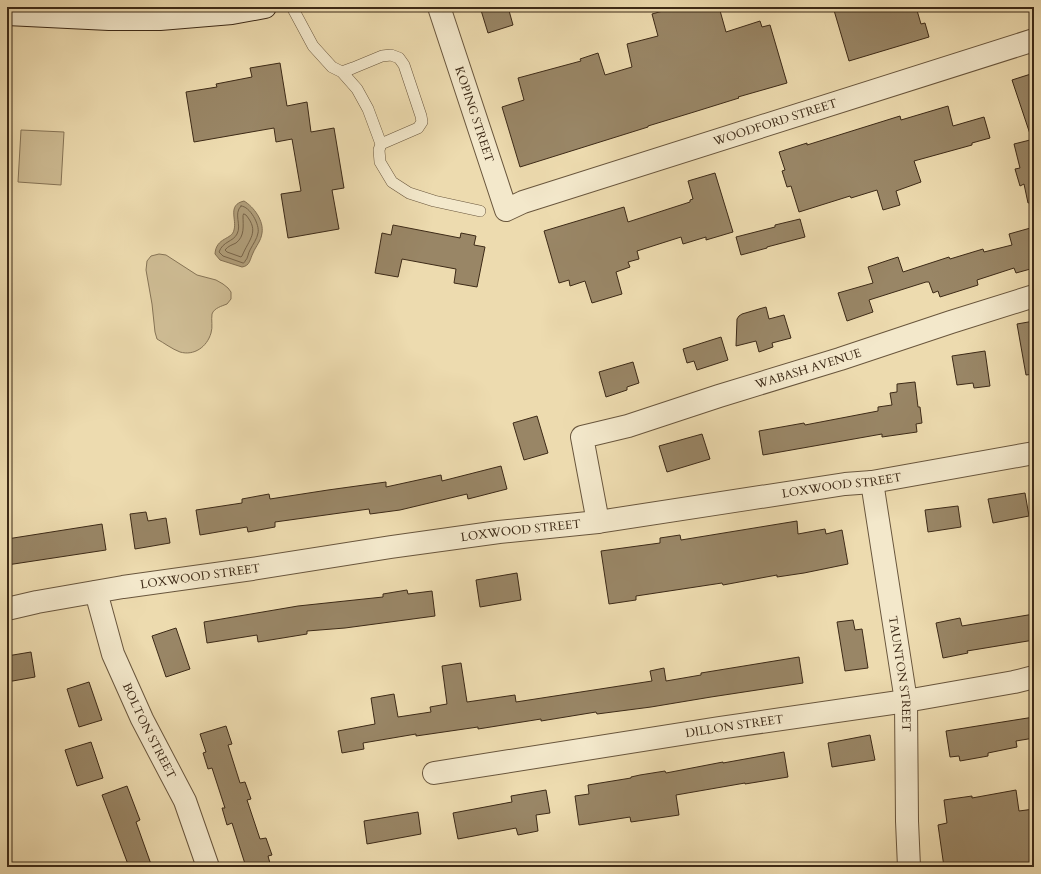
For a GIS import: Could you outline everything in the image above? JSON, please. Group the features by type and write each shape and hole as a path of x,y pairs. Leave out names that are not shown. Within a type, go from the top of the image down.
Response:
{"street":[{"path":"7,14 110,13 160,19 232,13 265,7"},
{"name":"KOPING STREET","path":"439,7 506,210 516,205"},
{"name":"WOODFORD STREET","path":"516,205 1034,40"},
{"name":"WABASH AVENUE","path":"598,522 582,437 628,426 719,396 840,360 1034,296"},
{"name":"LOXWOOD STREET","path":"7,609 37,602 123,587 399,546 499,532 598,522 844,484 872,482 1034,453"},
{"name":"TAUNTON STREET","path":"872,482 906,701 909,867"},
{"name":"BOLTON STREET","path":"96,592 113,654 142,719 184,801 208,867"},
{"name":"DILLON STREET","path":"434,773 720,728 906,701 1034,678"}],"lane":[{"path":"292,7 313,46 332,67 342,72 356,88 368,108 381,144 379,150 380,162 392,182 409,193 434,201 480,211"},
{"path":"342,72 382,56 391,55 399,58 404,65 422,122 418,128 381,144"}],"shaded area":[{"path":"21,130 64,132 61,185 18,182"},
{"path":"159,254 166,255 197,275 216,280 228,288 231,292 231,299 227,304 216,309 212,314 212,331 209,338 203,346 190,353 180,352 157,339 146,270 147,261 151,256"}],"water":[{"path":"244,201 258,215 262,233 261,239 249,262 247,265 242,267 220,260 215,254 218,244 233,233 235,226 234,209 239,203"}],"building":[{"path":"480,7 508,7 513,25 488,33"},
{"path":"677,7 719,7 726,32 760,21 762,27 770,25 787,83 738,97 739,98 520,167 502,107 524,100 518,78 581,61 580,59 598,53 605,75 632,67 627,44 658,36 652,14"},
{"path":"833,7 916,7 921,24 925,23 929,37 849,61"},
{"path":"280,63 287,106 307,102 311,132 334,128 344,188 332,190 339,229 288,238 281,194 301,191 292,139 276,142 274,128 194,142 186,92 217,87 216,84 252,77 250,68"},
{"path":"1034,73 1034,137 1031,137 1012,80"},
{"path":"948,106 953,126 984,117 990,138 972,143 972,145 914,161 921,182 896,191 900,205 883,210 877,190 851,198 850,196 799,212 791,186 787,187 782,171 785,170 779,152 807,143 807,145 900,116 901,120"},
{"path":"1034,139 1034,202 1028,203 1024,184 1020,186 1015,169 1020,168 1014,144"},
{"path":"715,173 733,232 706,240 706,237 683,244 681,237 637,251 639,259 628,262 630,267 616,272 622,294 592,303 585,281 570,286 569,280 559,283 544,231 624,207 628,222 690,202 690,200 693,199 688,181"},
{"path":"800,219 805,237 741,255 736,237"},
{"path":"393,225 460,238 461,233 476,236 474,245 485,247 477,287 454,283 456,269 402,259 398,277 375,273 382,233 391,235"},
{"path":"1034,227 1034,268 1016,273 1014,268 977,280 978,285 940,297 938,291 933,293 929,282 926,282 869,300 873,312 847,321 838,293 873,283 868,267 898,257 903,272 949,257 950,259 983,249 984,252 1012,245 1009,234"},
{"path":"766,307 769,319 784,315 791,338 772,343 773,347 759,352 756,341 736,346 737,319 739,316"},
{"path":"1034,321 1034,374 1026,375 1017,324"},
{"path":"721,337 728,360 697,370 694,361 687,363 683,349"},
{"path":"985,351 990,386 974,388 973,383 957,385 952,356"},
{"path":"633,362 639,383 627,387 627,390 606,397 599,372"},
{"path":"915,382 918,407 920,407 922,423 916,424 917,432 882,437 882,434 763,455 759,431 804,423 805,425 878,411 878,407 892,405 890,393 897,392 897,384"},
{"path":"537,416 548,453 524,460 513,423"},
{"path":"702,434 710,459 667,472 659,446"},
{"path":"501,466 507,489 468,499 467,494 400,510 370,514 369,509 275,522 275,527 248,532 247,527 200,535 196,510 242,503 242,499 269,494 270,499 386,482 386,487 441,475 442,481"},
{"path":"1025,493 1029,516 993,523 988,499"},
{"path":"958,506 961,527 928,532 925,510"},
{"path":"146,512 148,521 166,518 170,543 135,549 130,514"},
{"path":"797,521 798,534 825,529 826,534 842,530 848,564 804,573 777,577 777,575 723,585 722,583 636,596 636,600 609,604 601,551 660,543 660,538 680,535 681,540"},
{"path":"102,524 106,550 7,565 7,539"},
{"path":"517,573 521,600 480,607 476,580"},
{"path":"407,590 408,594 432,591 435,616 345,628 307,631 307,634 258,642 257,635 207,643 204,622 298,606 383,597 383,594"},
{"path":"1034,614 1034,640 967,651 968,653 943,658 936,623 960,618 962,626"},
{"path":"853,620 855,630 862,629 868,668 845,671 837,622"},
{"path":"176,628 190,669 166,677 152,636"},
{"path":"31,652 35,677 7,682 7,656"},
{"path":"799,657 803,683 651,707 597,714 596,712 478,729 478,727 416,736 416,734 363,743 364,749 342,753 338,731 375,724 371,698 394,694 398,717 431,712 430,707 447,704 442,666 461,663 467,702 515,695 516,702 652,681 650,671 664,668 666,681 701,675 701,673"},
{"path":"89,682 102,720 79,727 67,689"},
{"path":"1034,717 1034,738 1016,741 1017,747 988,753 988,756 960,761 959,756 950,757 946,731"},
{"path":"226,726 232,744 228,745 240,783 245,782 251,799 247,800 260,839 266,838 272,855 268,856 271,867 246,867 232,823 227,825 222,808 225,808 212,768 208,769 203,753 206,752 200,734"},
{"path":"870,735 875,760 832,767 828,743"},
{"path":"91,742 103,778 77,786 65,750"},
{"path":"784,752 788,777 676,795 679,815 631,822 630,817 579,825 575,796 589,794 588,785 631,778 640,775 665,771 666,773"},
{"path":"127,786 140,820 136,822 152,867 129,867 102,795"},
{"path":"546,790 550,813 536,815 538,831 518,835 516,828 458,839 453,813 512,802 511,796"},
{"path":"1016,790 1019,811 1034,809 1034,863 1008,867 944,867 938,825 947,823 944,800 972,796 972,798"},
{"path":"418,812 421,834 367,844 364,821"}]}
